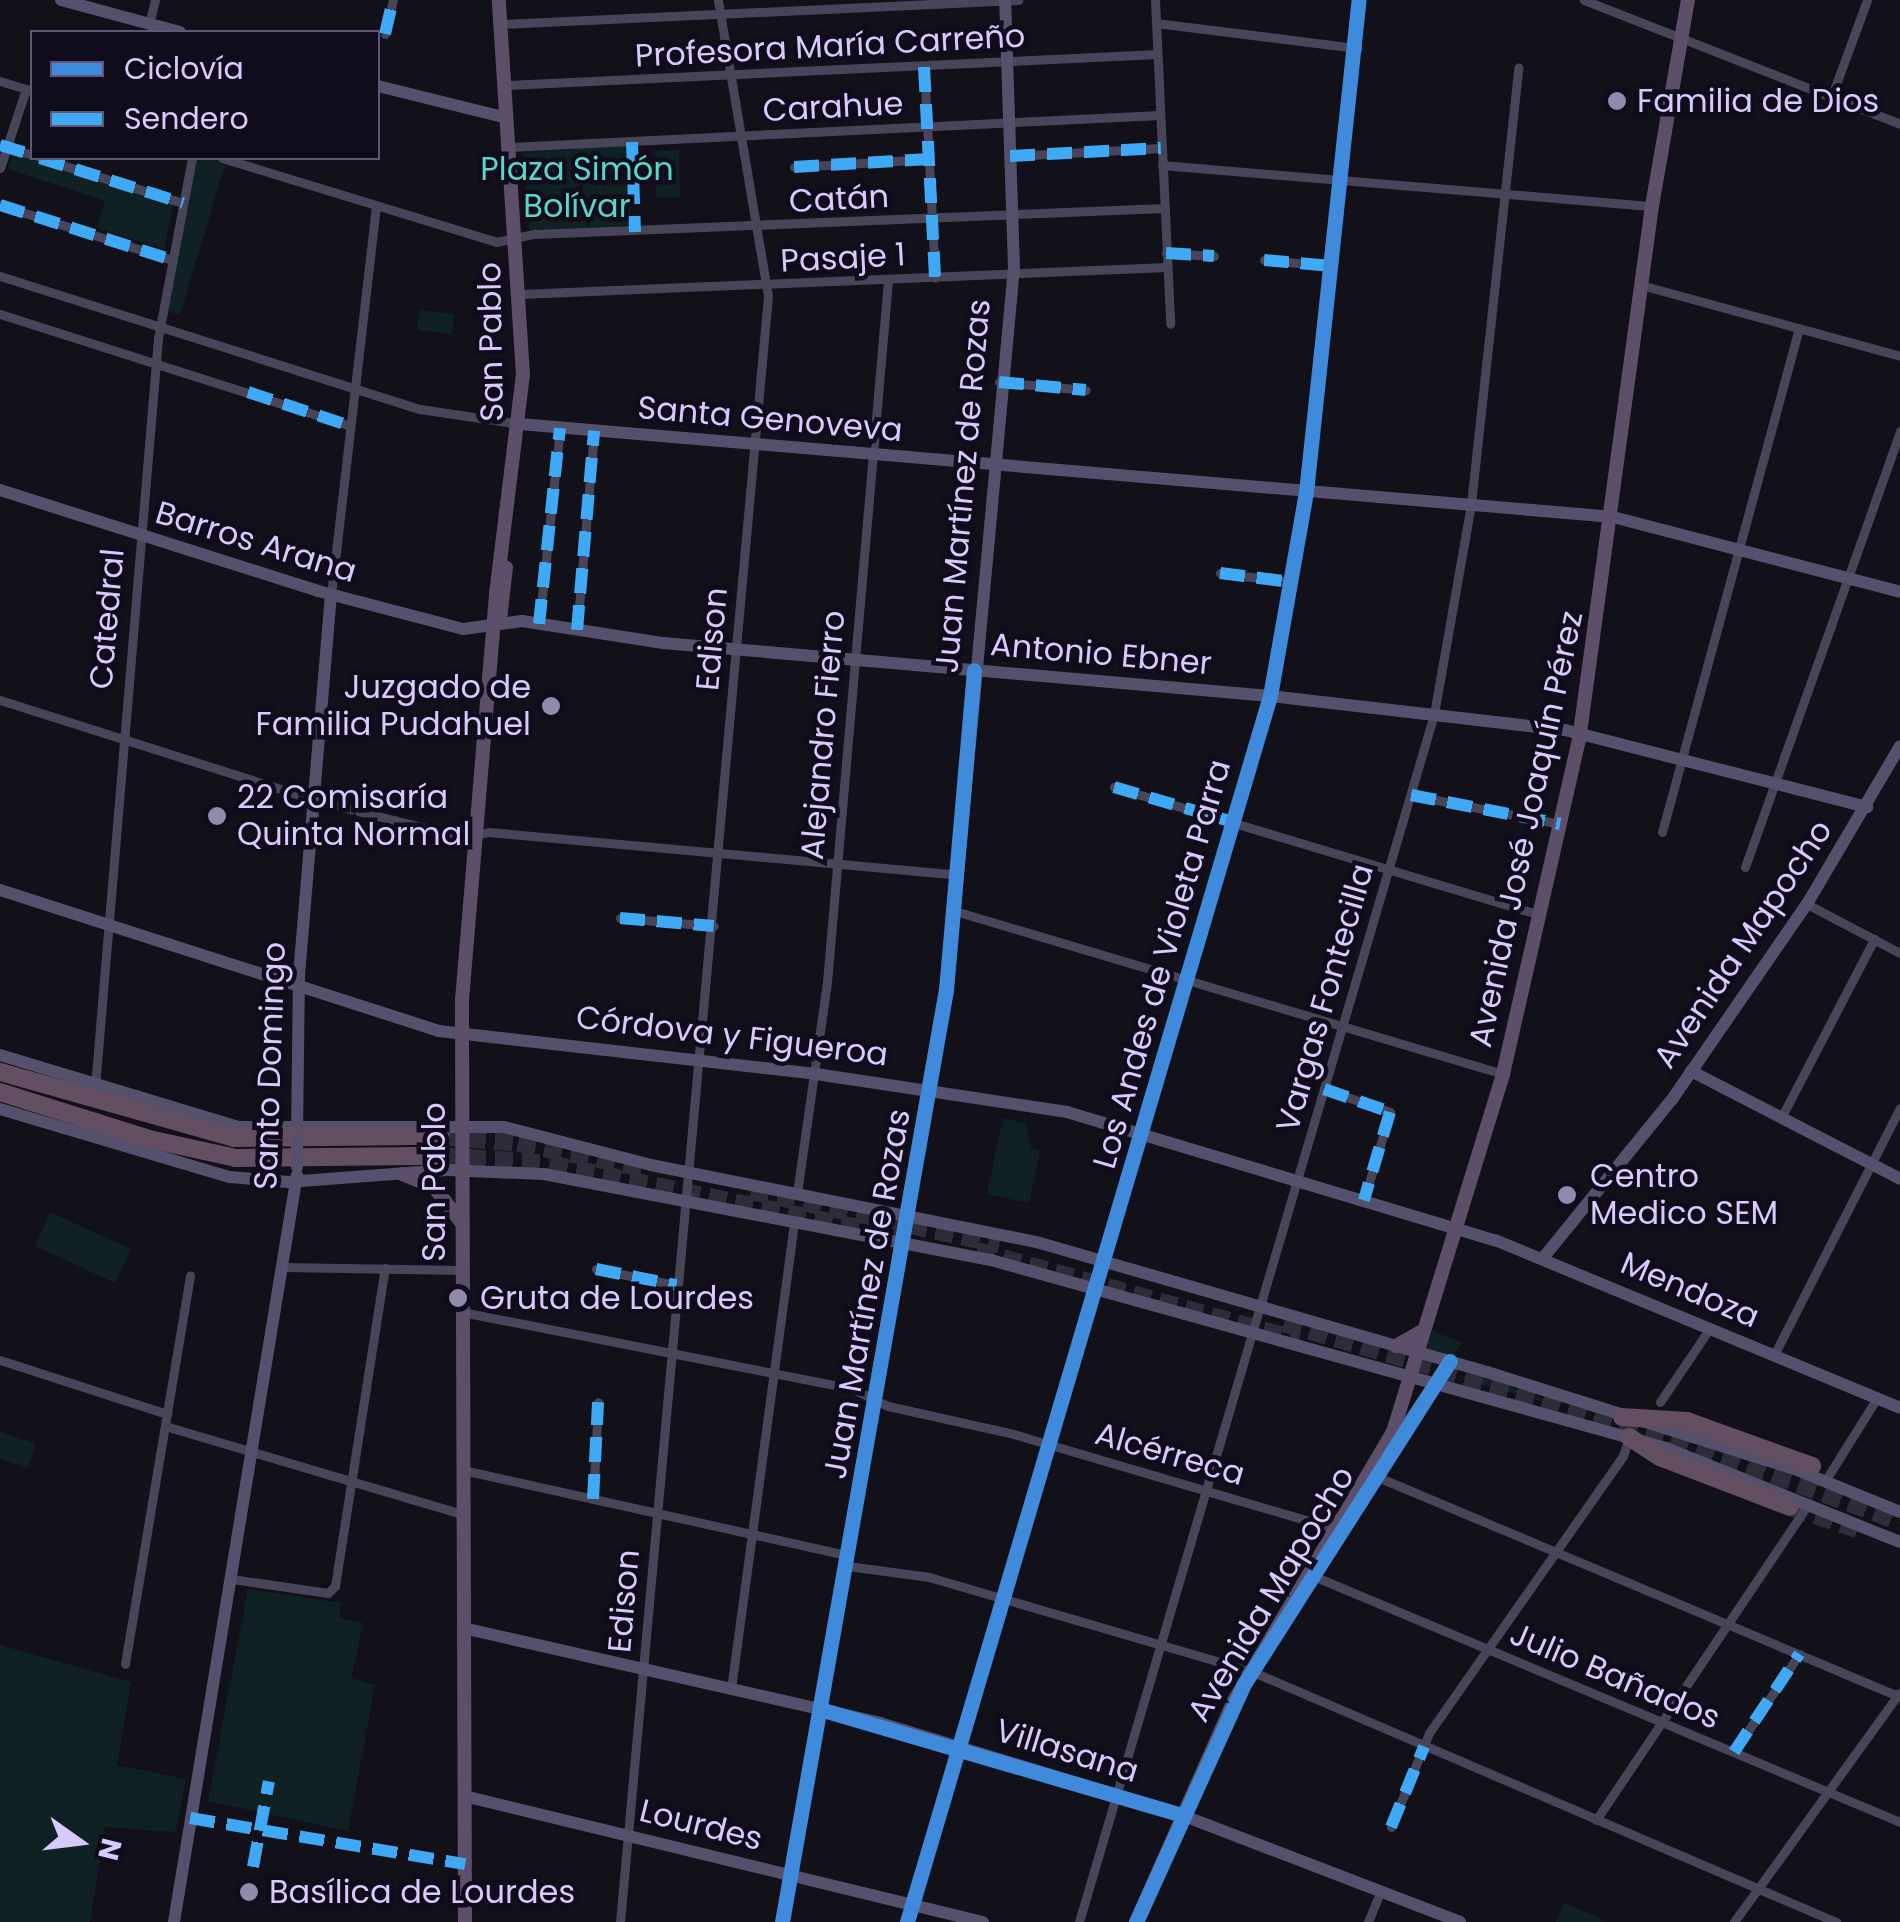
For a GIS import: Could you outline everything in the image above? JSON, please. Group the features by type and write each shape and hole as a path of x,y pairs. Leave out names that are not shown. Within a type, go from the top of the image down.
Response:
{"highway":[{"path":"0,1072 235,1138 440,1136"},
{"path":"0,1092 149,1140 236,1158 441,1156"},
{"path":"1622,1417 1687,1421 1812,1466"},
{"path":"1629,1437 1660,1457 1800,1505"}],"main road":[{"name":"San Pablo","path":"465,1922 462,1033 476,835 498,624 506,597 505,562 520,424 520,294 499,0"},
{"name":"Avenida José Joaquín Pérez","path":"1373,1475 1411,1380 1503,1074 1541,915 1580,732 1613,517 1652,206 1688,0"},
{"path":"402,1174 434,1187 462,1222"},
{"path":"1396,1346 1424,1330"},
{"name":"Avenida Mapocho","path":"1136,1922 1179,1814 1251,1671 1373,1475"}],"street":[{"path":"62,0 172,30"},
{"path":"149,24 156,0"},
{"path":"384,34 394,0"},
{"name":"Edison","path":"620,1922 696,1059 714,926 768,286 728,76 718,0"},
{"name":"Juan Martínez de Rozas","path":"782,1922 824,1710 930,1090 954,911 999,382 1012,274 1005,0"},
{"path":"501,24 1018,0"},
{"path":"1155,0 1170,324"},
{"name":"Los Andes de Violeta Parra","path":"908,1922 1270,696 1306,492 1358,48 1359,0"},
{"path":"1584,0 1900,124"},
{"path":"1831,98 1867,0"},
{"path":"1156,23 1358,48"},
{"name":"Profesora María Carreño","path":"505,85 1157,54"},
{"path":"924,67 935,278"},
{"name":"Vargas Fontecilla","path":"1079,1922 1434,714 1471,504 1508,192 1518,68"},
{"path":"0,80 29,90 3,146 0,168"},
{"path":"380,86 508,118"},
{"name":"Carahue","path":"510,147 1160,115"},
{"path":"3,146 30,154"},
{"path":"1010,156 1161,148"},
{"path":"794,167 929,159"},
{"path":"46,160 183,204"},
{"name":"Catedral","path":"95,1087 156,363 192,160"},
{"name":"Catán","path":"228,160 496,242 1164,208"},
{"path":"1162,165 1652,206"},
{"path":"0,205 172,260"},
{"name":"Santo Domingo","path":"174,1922 297,1174 298,987 311,798 376,206"},
{"path":"1166,253 1214,256"},
{"path":"1264,260 1332,266"},
{"name":"Pasaje 1","path":"520,294 1167,267"},
{"path":"0,276 450,416 520,424"},
{"name":"Alejandro Fierro","path":"797,1193 816,1074 837,864 888,281"},
{"path":"1641,285 1900,356"},
{"path":"0,314 350,426"},
{"path":"1662,832 1799,328"},
{"path":"999,382 1086,390"},
{"name":"Santa Genoveva","path":"520,424 1613,517 1900,592"},
{"path":"539,624 560,428"},
{"path":"576,630 594,431"},
{"path":"1745,866 1900,431"},
{"name":"Barros Arana","path":"0,490 331,595 464,629 498,624"},
{"path":"1220,573 1290,582"},
{"name":"Antonio Ebner","path":"498,624 539,624 736,650 1270,696 1580,732 1866,807"},
{"path":"0,700 311,798 456,836 958,875"},
{"name":"Avenida Mapocho","path":"1543,1258 1608,1184 1692,1071 1807,904 1900,746"},
{"path":"1114,787 1541,915"},
{"path":"1411,796 1560,824"},
{"name":"Córdova y Figueroa","path":"0,890 298,987 462,1033 816,1074 1054,1109 1456,1227"},
{"path":"1807,904 1900,953"},
{"path":"954,911 1503,1074"},
{"path":"620,918 714,926"},
{"path":"1781,1118 1874,939"},
{"path":"0,1055 212,1121 296,1134 461,1124 524,1130 686,1172 908,1215 1103,1260 1450,1361 1825,1481 1900,1512"},
{"path":"1692,1071 1900,1179"},
{"path":"1324,1088 1390,1112 1364,1200"},
{"path":"1774,1355 1900,1108"},
{"path":"0,1109 183,1167 297,1174 462,1170 568,1177 903,1242 1095,1287 1411,1380 1629,1437 1623,1456 1424,1747 1391,1827"},
{"path":"732,1690 794,1221"},
{"name":"Mendoza","path":"1456,1227 1543,1258 1900,1408"},
{"path":"284,1267 462,1270"},
{"path":"232,1579 332,1591 386,1268"},
{"path":"596,1270 676,1285"},
{"path":"125,1664 190,1274"},
{"name":"Alcérreca","path":"462,1312 854,1389 877,1400 1206,1489 1339,1530"},
{"path":"1660,1402 1710,1328"},
{"path":"0,1360 167,1414"},
{"name":"Avenida Mapocho","path":"1373,1475 1450,1361"},
{"path":"1825,1481 1877,1398"},
{"path":"592,1498 598,1402"},
{"path":"165,1426 253,1448 463,1514"},
{"path":"463,1470 909,1572 1251,1671 1836,1922"},
{"path":"1373,1475 1899,1695 1734,1922"},
{"path":"1596,1820 1728,1624 1800,1505 1900,1542"},
{"name":"Julio Bañados","path":"1310,1575 1900,1822"},
{"name":"Villasana","path":"463,1628 824,1710 1116,1794 1179,1814 1460,1922"},
{"path":"1734,1752 1799,1654"},
{"name":"Lourdes","path":"464,1796 914,1902 983,1922"},
{"path":"1368,1922 1380,1892"}],"green space":[{"name":"Plaza Simón Bolívar","path":"628,145 631,225 529,231 523,153"},
{"path":"679,150 680,197 656,198 655,151"},
{"path":"13,153 173,205 164,249 97,228 105,201 8,169"},
{"path":"197,160 226,162 180,315 167,311"},
{"path":"419,310 454,314 452,334 417,330"},
{"path":"1003,1118 1025,1123 1032,1149 1040,1151 1029,1203 987,1194"},
{"path":"50,1212 131,1249 115,1283 35,1246"},
{"path":"1432,1331 1463,1343 1451,1357 1427,1349"},
{"path":"1473,1374 1508,1386 1563,1407 1471,1382"},
{"path":"0,1432 36,1444 28,1468 0,1459"},
{"path":"248,1589 341,1603 339,1618 363,1623 351,1678 375,1685 348,1831 208,1801"},
{"path":"0,1645 131,1682 117,1765 186,1779 175,1832 105,1827 90,1922 0,1922"},
{"path":"1564,1903 1602,1919 1601,1922 1556,1922"}],"tunnel":[{"path":"441,1136 518,1143 647,1169"},
{"path":"441,1156 550,1164 902,1237"},
{"path":"751,1191 999,1244"},
{"path":"977,1251 1299,1340"},
{"path":"1284,1323 1672,1437 1900,1522"},
{"path":"1790,1507 1857,1529"}],"marked path":[{"path":"385,34 393,0"},
{"path":"924,67 935,278"},
{"path":"632,142 635,232"},
{"path":"0,145 30,154"},
{"path":"1010,156 1161,148"},
{"path":"794,167 929,159"},
{"path":"46,160 183,203"},
{"path":"0,205 172,260"},
{"path":"1166,253 1214,256"},
{"path":"1264,260 1332,266"},
{"path":"999,382 1086,390"},
{"path":"248,392 350,426"},
{"path":"539,624 560,428"},
{"path":"577,630 594,431"},
{"path":"1220,573 1290,582"},
{"path":"1114,787 1233,822"},
{"path":"1411,795 1560,824"},
{"path":"620,918 714,926"},
{"path":"1324,1089 1390,1112 1364,1200"},
{"path":"596,1269 676,1285"},
{"path":"593,1499 598,1402"},
{"path":"1734,1752 1799,1654"},
{"path":"1391,1827 1424,1747"},
{"path":"253,1867 269,1781"},
{"path":"190,1818 465,1864"}],"cycle path":[{"path":"907,1922 1270,696 1306,492 1359,0"},
{"path":"782,1922 946,990 974,670"},
{"path":"1136,1922 1244,1684 1450,1361"},
{"path":"823,1710 1179,1814"}],"place":[{"name":"Familia de Dios","path":"1617,101"},
{"name":"Juzgado de Familia Pudahuel","path":"551,706"},
{"name":"22 Comisaría Quinta Normal","path":"217,816"},
{"name":"Centro Medico SEM","path":"1567,1195"},
{"name":"Gruta de Lourdes","path":"458,1298"},
{"name":"Basílica de Lourdes","path":"249,1892"}]}
